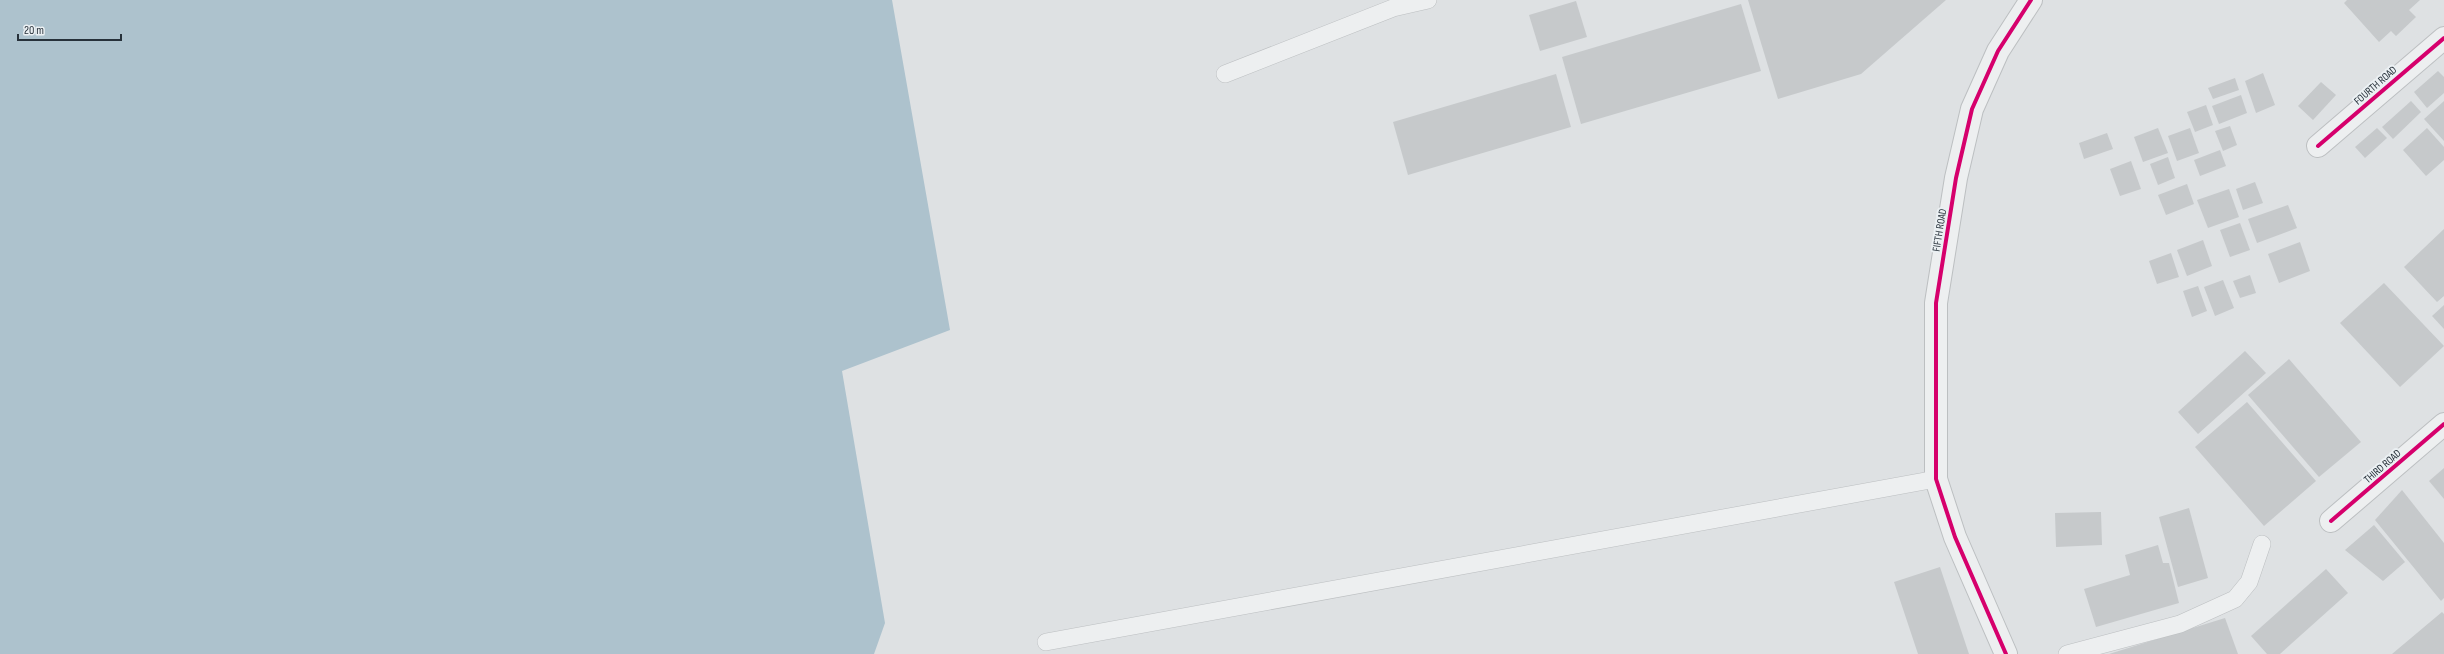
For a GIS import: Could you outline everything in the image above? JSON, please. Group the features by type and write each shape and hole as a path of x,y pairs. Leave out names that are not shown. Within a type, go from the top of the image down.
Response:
{"street":[{"name":"FIFTH ROAD","path":"2006,654 1955,537 1936,479 1936,303 1956,178 1972,109 1998,51 2031,0"},
{"name":"FOURTH ROAD","path":"2318,146 2444,38"},
{"name":"THIRD ROAD","path":"2331,521 2444,424"}],"lane":[{"path":"1226,74 1393,8 1428,0"},
{"path":"1046,642 1936,479"},
{"path":"2067,654 2180,624 2235,599 2249,582 2262,544"}],"water":[{"path":"0,0 892,0 950,330 842,371 885,623 874,654 0,654"}],"building":[{"path":"1748,0 1946,0 1861,74 1778,99"},
{"path":"2347,0 2420,0 2409,10 2416,17 2396,36 2391,31 2379,42 2344,3"},
{"path":"1576,1 1587,37 1540,51 1529,15"},
{"path":"1741,4 1761,71 1581,124 1562,57"},
{"path":"2438,71 2444,77 2444,93 2427,108 2414,92"},
{"path":"2263,73 2275,105 2256,113 2245,81"},
{"path":"1556,74 1571,127 1408,175 1393,122"},
{"path":"2235,78 2239,90 2213,99 2208,88"},
{"path":"2321,82 2336,95 2313,120 2298,106"},
{"path":"2241,95 2247,113 2219,124 2212,106"},
{"path":"2411,101 2421,112 2393,139 2382,127"},
{"path":"2444,101 2444,141 2424,119"},
{"path":"2206,105 2213,125 2195,132 2187,112"},
{"path":"2230,126 2237,145 2223,151 2215,131"},
{"path":"2158,128 2168,153 2143,162 2134,137"},
{"path":"2190,128 2199,153 2177,161 2168,136"},
{"path":"2377,128 2387,138 2365,158 2355,147"},
{"path":"2427,128 2444,147 2444,160 2426,176 2403,150"},
{"path":"2107,133 2113,149 2084,159 2079,143"},
{"path":"2220,150 2226,166 2200,176 2194,160"},
{"path":"2168,157 2175,178 2158,185 2150,164"},
{"path":"2131,161 2141,189 2120,196 2110,169"},
{"path":"2255,182 2263,203 2243,210 2236,189"},
{"path":"2187,184 2194,204 2166,215 2158,195"},
{"path":"2229,189 2239,217 2208,228 2197,200"},
{"path":"2288,205 2297,228 2257,243 2248,219"},
{"path":"2240,223 2250,250 2230,257 2220,230"},
{"path":"2444,229 2444,296 2437,302 2404,267"},
{"path":"2203,240 2212,266 2187,276 2177,250"},
{"path":"2300,242 2310,271 2279,283 2268,254"},
{"path":"2171,253 2179,277 2157,284 2149,261"},
{"path":"2250,275 2256,293 2240,298 2233,281"},
{"path":"2223,280 2234,308 2215,316 2204,287"},
{"path":"2384,283 2444,346 2400,387 2340,323"},
{"path":"2198,286 2207,311 2192,317 2183,291"},
{"path":"2444,305 2444,329 2432,316"},
{"path":"2245,351 2266,373 2198,434 2178,412"},
{"path":"2289,359 2361,442 2319,477 2248,395"},
{"path":"2247,402 2316,481 2264,526 2195,447"},
{"path":"2444,468 2444,499 2429,481"},
{"path":"2402,490 2444,543 2444,598 2441,601 2375,520"},
{"path":"2189,508 2208,578 2178,587 2159,517"},
{"path":"2101,512 2102,545 2056,547 2055,513"},
{"path":"2374,525 2405,562 2383,581 2345,550"},
{"path":"2158,545 2163,563 2169,563 2179,603 2096,627 2084,589 2130,575 2125,555"},
{"path":"1940,567 1969,654 1918,654 1894,582"},
{"path":"2326,569 2348,593 2280,654 2267,654 2251,636"},
{"path":"2442,612 2444,614 2444,654 2392,654"},
{"path":"2225,618 2238,654 2109,654"}],"cycle path":[{"path":"2006,654 1955,537 1936,479 1936,303 1956,178 1972,109 1998,51 2031,0"},
{"path":"2318,146 2444,38"},
{"path":"2331,521 2444,424"}]}
